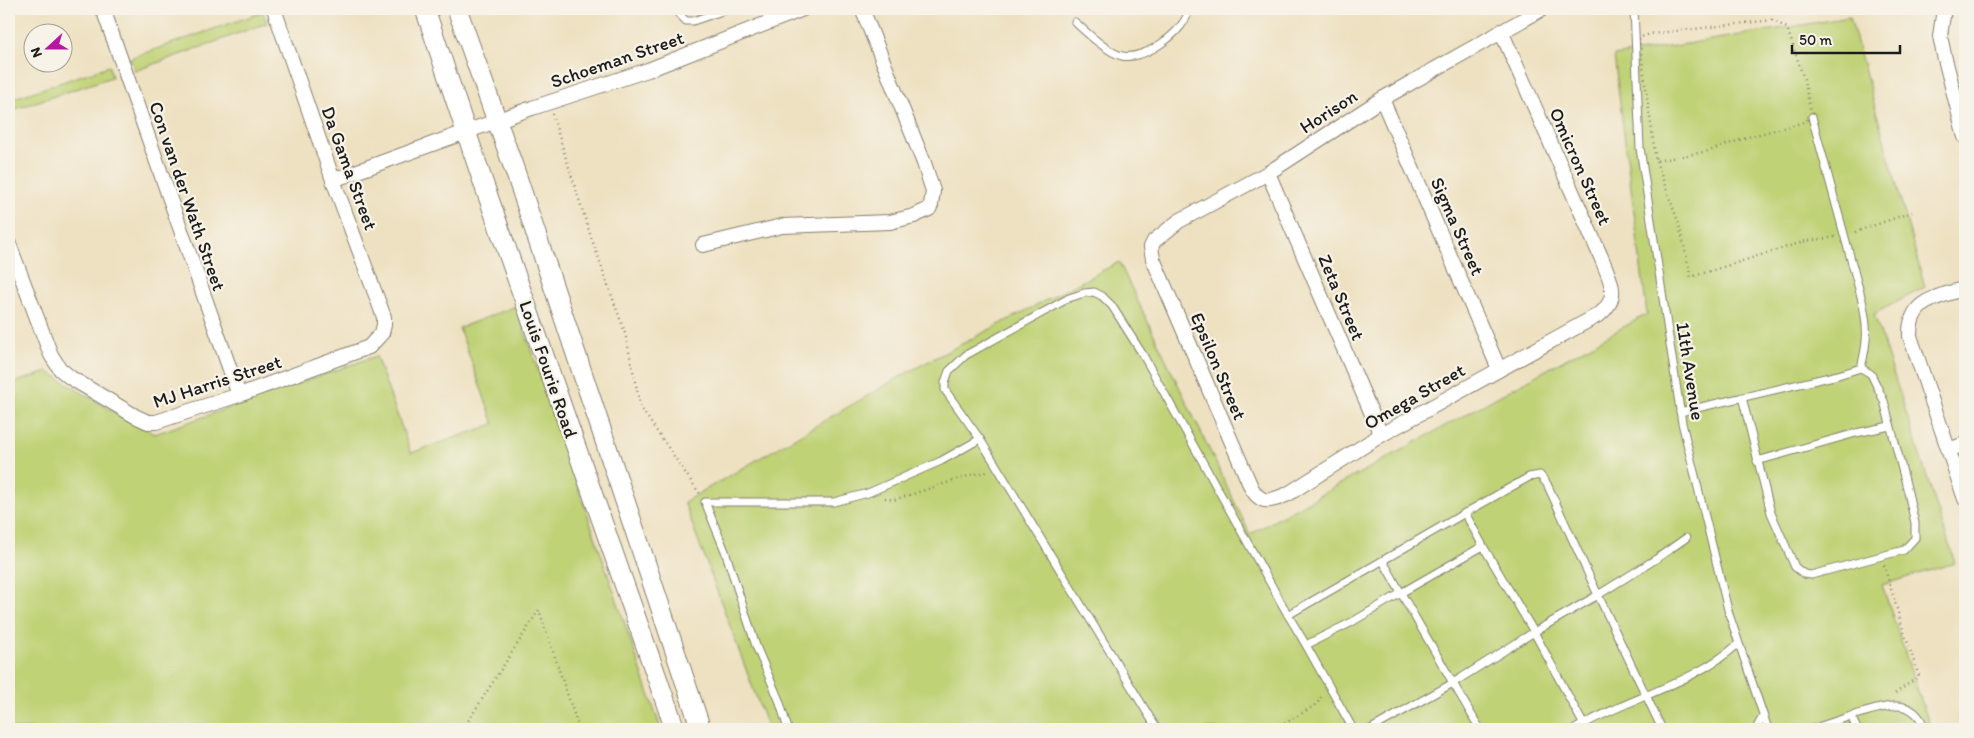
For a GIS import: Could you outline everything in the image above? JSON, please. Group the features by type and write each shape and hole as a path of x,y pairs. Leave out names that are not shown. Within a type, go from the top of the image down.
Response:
{"main road":[{"name":"Louis Fourie Road","path":"425,9 466,132 675,729"},
{"name":"Louis Fourie Road","path":"457,9 497,121 701,729"}],"street":[{"name":"Con van der Wath Street","path":"102,9 239,395"},
{"name":"Da Gama Street","path":"274,9 333,180 384,317 384,325 378,338"},
{"name":"Schoeman Street","path":"333,180 532,108 648,70 804,9"},
{"path":"703,244 782,226 890,222 914,216 929,209 933,191 924,163 862,9"},
{"name":"Horison","path":"1153,259 1151,247 1161,234 1179,221 1268,173 1382,99 1542,9"},
{"path":"1944,9 1940,36 1965,137"},
{"name":"Omicron Street","path":"1502,31 1612,284 1612,300 1608,308 1600,314"},
{"name":"Sigma Street","path":"1382,99 1499,369"},
{"name":"Zeta Street","path":"1268,173 1381,435"},
{"name":"MJ Harris Street","path":"9,244 51,355 60,369 71,378 148,422 166,420 239,395 369,347 378,338"},
{"name":"Epsilon Street","path":"1153,259 1251,487"},
{"path":"1965,288 1919,306 1912,315 1910,325 1910,336 1965,499"},
{"name":"Omega Street","path":"1251,487 1263,500 1272,501 1288,494 1381,435 1600,314"},
{"path":"1948,450 1965,444"}],"lane":[{"path":"674,9 686,22 728,9"},
{"path":"1076,22 1094,40 1122,56 1143,54 1171,37 1185,22 1189,9"},
{"name":"11th Avenue","path":"1634,9 1640,148 1680,412 1738,644 1768,729"},
{"path":"1812,117 1853,263 1867,324 1868,342 1861,368"},
{"path":"1157,729 980,439 945,390 944,382 949,371 966,355 1069,298 1084,292 1094,292 1102,296 1112,306 1143,355 1353,729"},
{"path":"1680,412 1861,368 1871,374 1884,401 1910,496 1916,538 1904,550 1811,575 1804,574 1795,567 1772,514 1756,461 1742,397"},
{"path":"1756,461 1890,426"},
{"path":"788,729 779,700 756,646 725,551 705,502 834,502 868,493 941,461 980,439"},
{"path":"1288,615 1464,513 1529,477 1536,474 1540,475 1547,484 1662,729"},
{"path":"1464,513 1534,632 1585,727"},
{"path":"1371,729 1453,683 1534,632 1598,595 1686,538"},
{"path":"1306,645 1352,622 1483,546"},
{"path":"1383,561 1480,729"},
{"path":"1575,729 1585,727 1703,668 1725,656 1738,644"},
{"path":"1812,729 1890,706 1910,707 1916,712 1925,729"},
{"path":"1756,729 1763,716"},
{"path":"1851,716 1856,729"}],"path":[{"path":"1656,162 1709,151 1748,137 1800,123 1812,117 1804,79 1788,28 1772,20 1650,34 1639,38 1656,162 1679,224 1691,278 1806,241 1844,236 1912,212"},
{"path":"549,103 590,234 625,333 641,408 705,502"},
{"path":"868,493 894,500 974,474 999,470"},
{"path":"1881,556 1919,676 1894,695 1885,697"},
{"path":"462,729 539,610 579,729"},
{"path":"1276,729 1317,704 1328,685"}],"green space":[{"path":"263,12 267,23 135,71 130,58"},
{"path":"1850,17 1925,287 1874,314 1955,563 1882,585 1931,729 768,729 684,502 912,370 1119,262 1250,534 1647,314 1614,56"},
{"path":"109,66 112,77 9,111 9,100"},
{"path":"516,306 661,729 9,729 9,384 48,372 127,420 155,434 376,356 411,453 494,424 459,328"}]}
